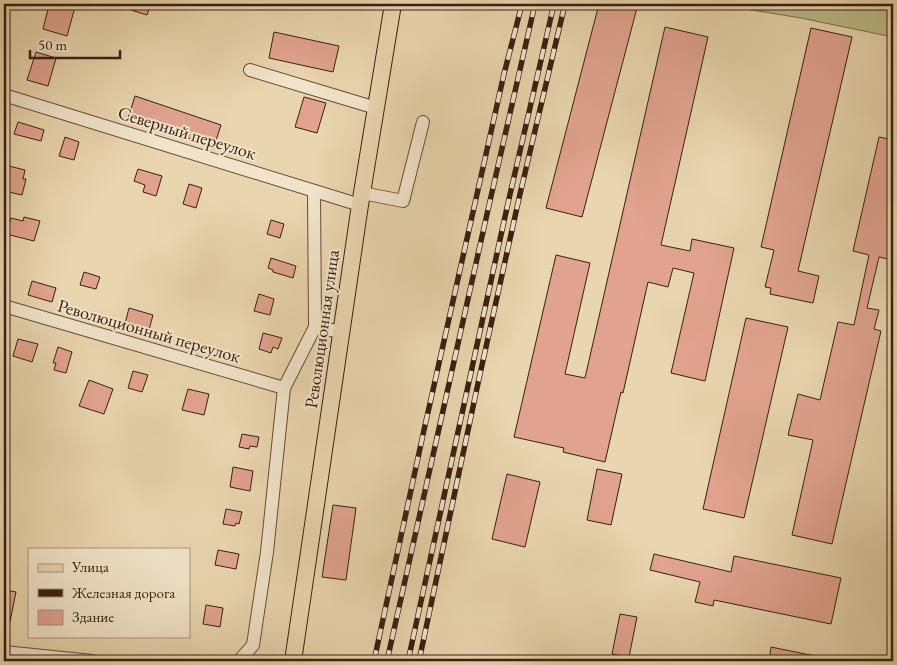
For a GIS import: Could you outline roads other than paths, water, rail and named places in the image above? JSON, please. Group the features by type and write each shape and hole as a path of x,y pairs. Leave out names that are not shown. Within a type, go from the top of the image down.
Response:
{"main road":[{"name":"Революционная улица","path":"293,661 361,199 393,4"}],"street":[{"path":"250,70 376,108"},
{"name":"Северный переулок","path":"4,94 314,191 361,199 403,201 423,122"},
{"path":"239,661 253,645 268,552 284,388 315,328 314,191"},
{"name":"Революционный переулок","path":"4,306 284,388"},
{"path":"315,328 342,332"},
{"path":"6,655 92,661"}],"railway":[{"path":"374,661 504,74 522,4"},
{"path":"387,661 535,4"},
{"path":"408,661 508,203 554,4"},
{"path":"419,661 480,374 565,4"}]}
